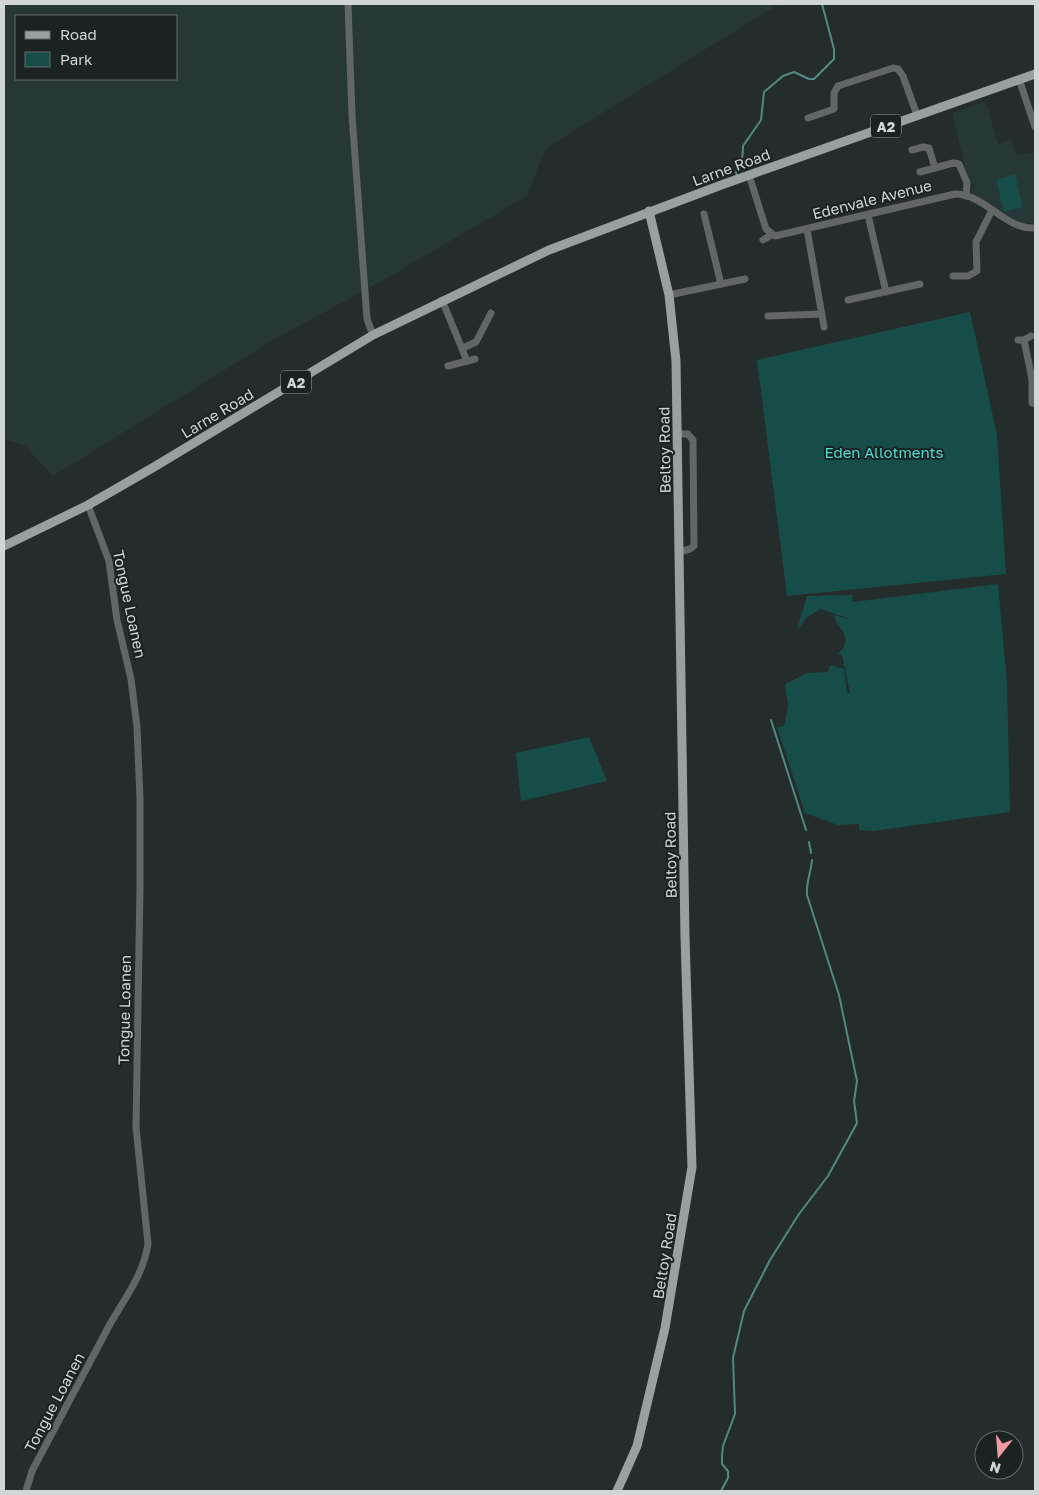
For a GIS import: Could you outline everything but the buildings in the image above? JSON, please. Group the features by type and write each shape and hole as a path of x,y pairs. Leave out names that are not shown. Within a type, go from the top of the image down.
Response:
{"main road":[{"name":"Larne Road","path":"4,546 88,505 373,335 442,300 549,250 649,211 1035,74"},
{"name":"Beltoy Road","path":"617,1491 637,1446 665,1328 692,1167 685,937 676,361 669,295 649,211"}],"street":[{"path":"348,4 352,115 367,319 373,335"},
{"path":"808,118 834,109 834,93 838,86 893,68 898,69 903,76 917,115"},
{"path":"1019,79 1035,127"},
{"path":"912,150 923,147 929,148 935,168"},
{"path":"920,172 953,163 962,166 967,183 966,196 1016,225 1035,228"},
{"path":"749,175 766,229 771,235 762,240"},
{"name":"Edenvale Avenue","path":"771,235 779,236 950,195 966,196"},
{"path":"953,276 968,276 977,271 976,242 992,210"},
{"path":"704,214 721,284"},
{"path":"868,214 886,292"},
{"path":"806,229 824,327"},
{"path":"669,295 745,279"},
{"path":"848,300 920,284"},
{"path":"442,300 467,361"},
{"path":"463,348 476,342 491,313"},
{"path":"768,316 822,314"},
{"path":"1031,336 1021,340 1034,379 1031,403"},
{"path":"448,366 475,359"},
{"path":"677,434 688,434 693,440 694,546 679,552"},
{"name":"Tongue Loanen","path":"26,1491 32,1471 110,1325 136,1282 145,1262 148,1244 136,1127 140,888 140,799 137,728 131,679 118,620 109,562 88,505"}],"shaded area":[{"path":"4,4 779,4 546,148 527,196 380,282 273,340 53,476 25,446 4,439"},
{"path":"986,101 998,145 1011,139 1016,155 1035,153 1035,223 1021,224 973,195 971,190 975,186 969,182 952,113"}],"green space":[{"path":"1015,174 1023,207 1004,212 996,180"},
{"name":"Eden Allotments","path":"970,312 997,435 1006,574 787,596 757,360"},
{"path":"998,584 1007,683 1010,812 873,831 859,830 859,824 838,825 805,813 777,727 784,726 788,707 785,684 807,673 828,672 830,665 844,669 847,693 850,693 842,655 838,654 845,642 844,633 834,615 855,621 821,609 807,617 797,630 807,596 852,595 853,602"},
{"path":"589,737 607,781 521,801 516,753"}],"waterway":[{"path":"737,176 736,172 742,159 743,146 761,120 764,92 783,76 794,72 809,79 814,79 834,59 834,49 822,4"},
{"path":"771,720 806,830"},
{"path":"809,842 811,853"},
{"path":"721,1491 728,1478 728,1471 722,1464 722,1456 723,1446 735,1414 733,1358 744,1311 770,1260 799,1214 828,1176 857,1123 854,1101 857,1081 839,995 807,895 812,860"}]}
